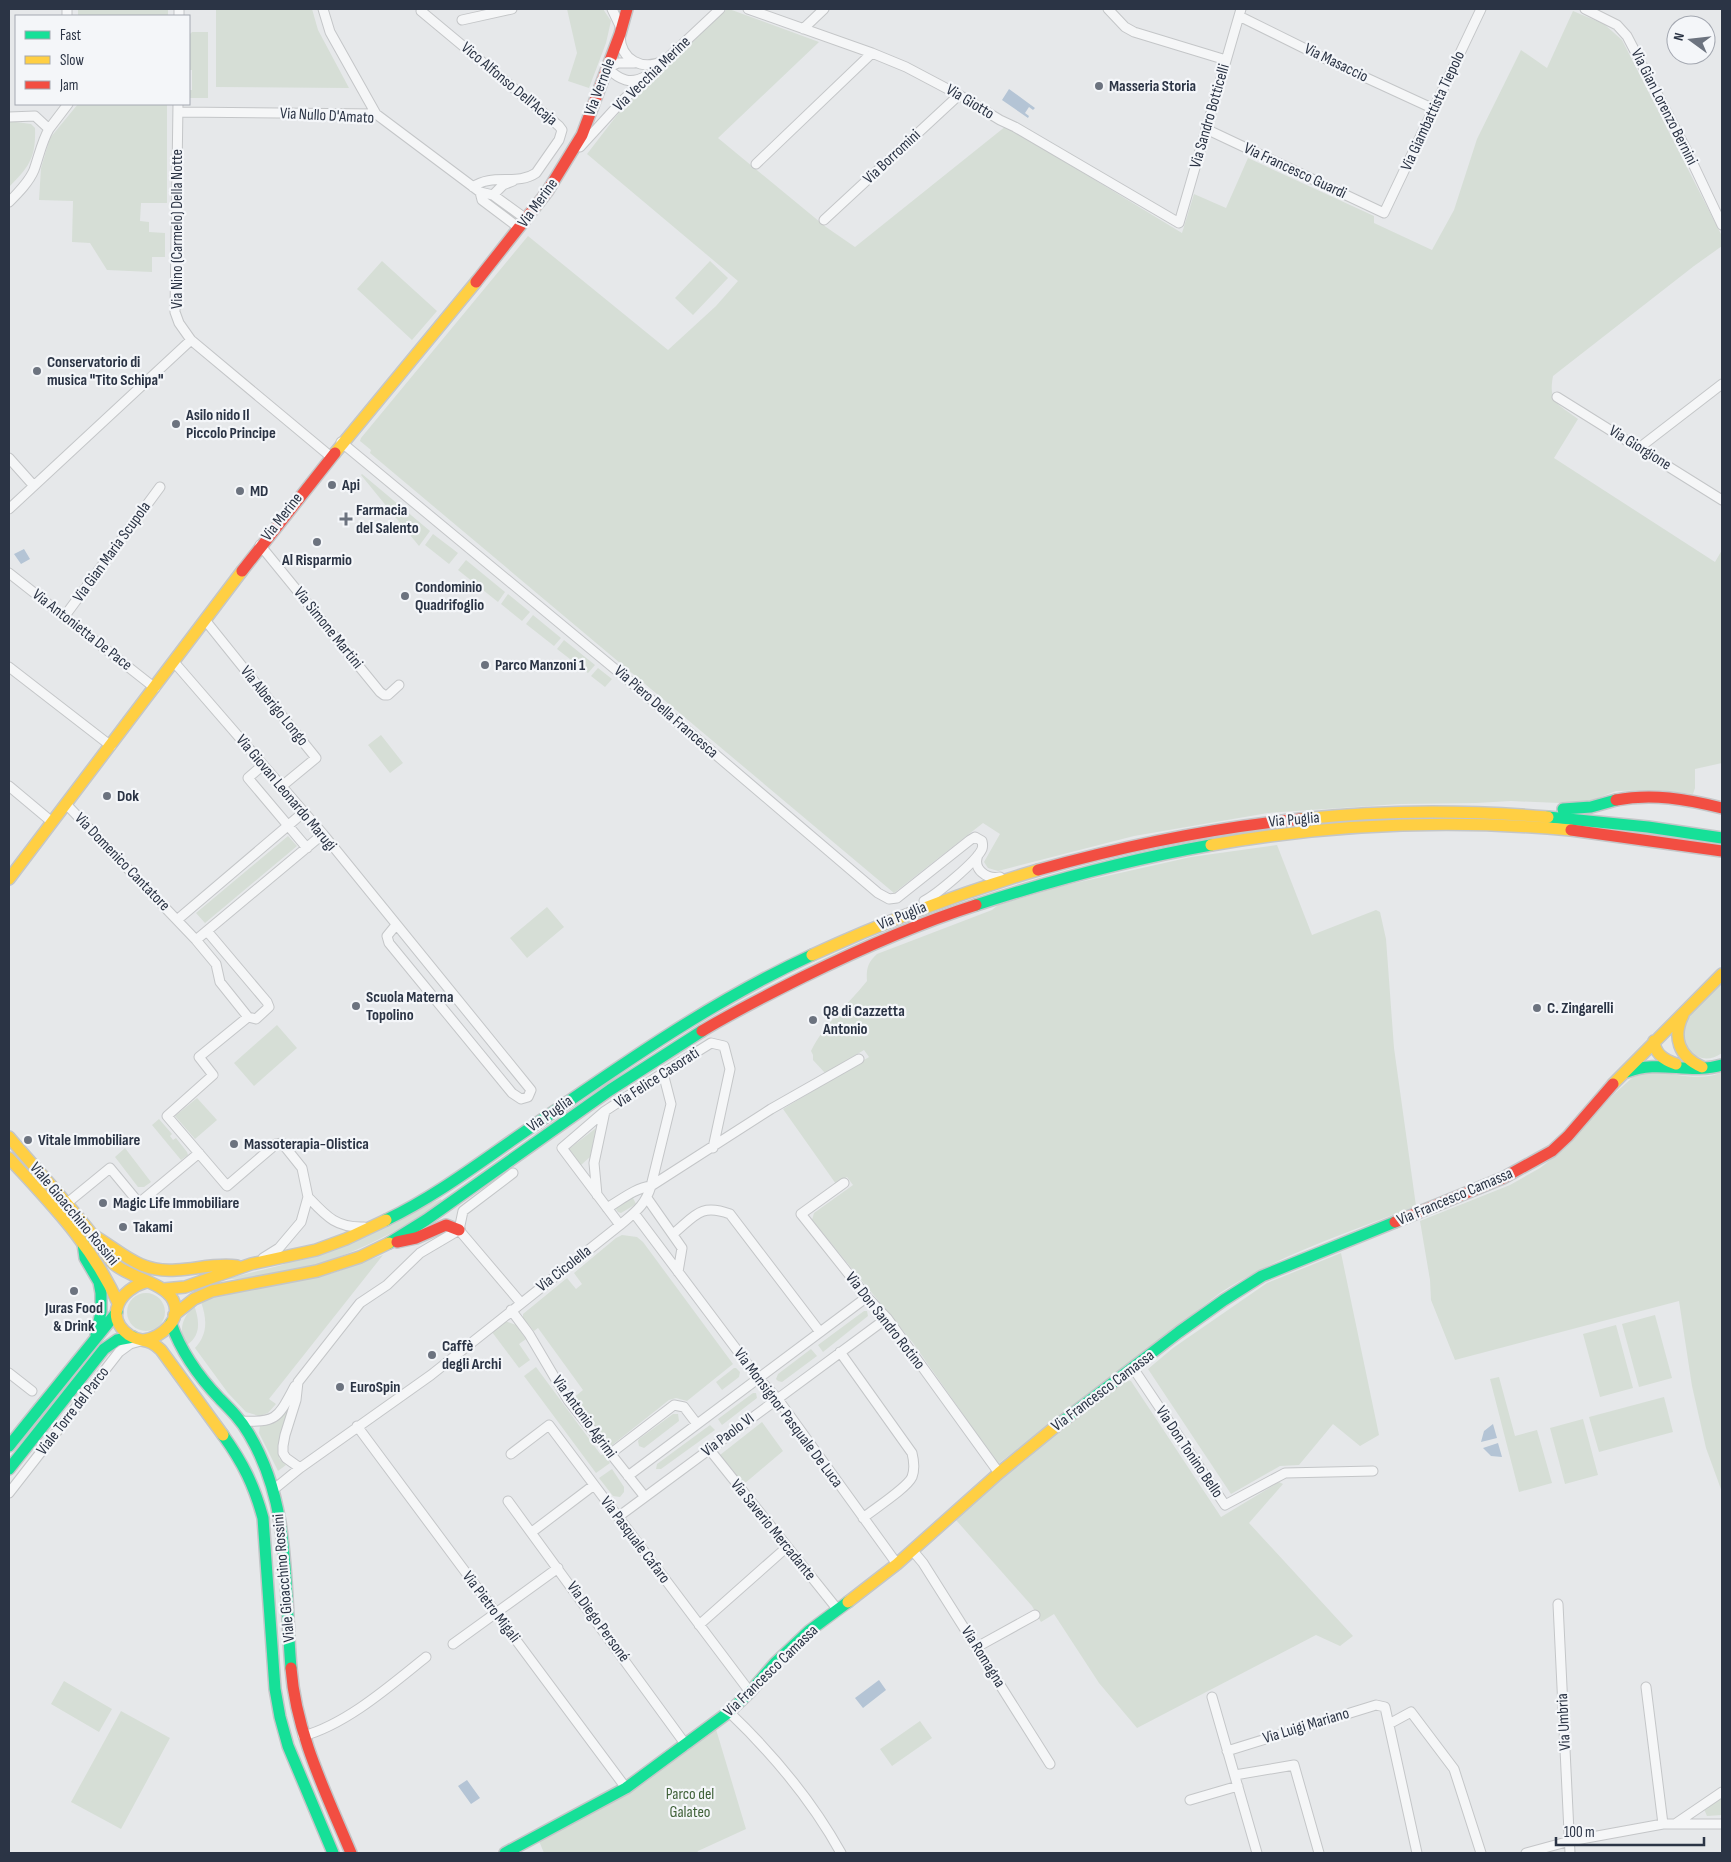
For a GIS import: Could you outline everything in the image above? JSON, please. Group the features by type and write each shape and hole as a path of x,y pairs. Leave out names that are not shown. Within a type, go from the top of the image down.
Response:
{"main road":[{"name":"Via Vernole","path":"566,163 582,135 627,9"},
{"name":"Via Merine","path":"9,879 111,746 260,545 330,456 522,224 566,163"},
{"path":"1480,813 1495,809 1591,808 1637,796 1674,798 1722,808"},
{"name":"Via Puglia","path":"164,1289 191,1287 241,1266 301,1254 350,1237 418,1204 586,1089 677,1030 755,984 825,949 898,916 1030,871 1160,840 1273,822 1385,813 1480,813 1582,819 1655,827 1722,838"},
{"name":"Via Puglia","path":"173,1319 194,1299 223,1289 280,1280 320,1270 386,1245 446,1206 594,1100 685,1041 750,1003 886,937 944,914 1059,878 1163,853 1276,835 1368,827 1479,824 1538,827 1653,840 1722,851"},
{"name":"Via Francesco Camassa","path":"505,1853 626,1788 686,1745 729,1712 809,1632 897,1564 1034,1443 1186,1327 1262,1276 1457,1197 1531,1164 1552,1151 1568,1136 1620,1076 1722,974"},
{"path":"1685,1062 1679,1050 1677,1030 1680,1019 1687,1008"},
{"path":"1654,1041 1657,1054 1670,1062 1685,1062 1709,1069 1722,1065"},
{"path":"1620,1076 1630,1070 1685,1062"},
{"name":"Viale Gioacchino Rossini","path":"9,1136 93,1235 117,1267 146,1282 156,1284 170,1296 174,1305 174,1333 183,1353 208,1386 241,1421 258,1452 274,1490 279,1512 287,1584 292,1682 303,1736 352,1853"},
{"name":"Viale Gioacchino Rossini","path":"9,1158 83,1244 107,1277 117,1308 119,1322 125,1331 138,1339 152,1342 161,1350 242,1462 256,1493 263,1518 276,1689 280,1717 288,1746 333,1853"},
{"path":"386,1245 416,1238 446,1225 459,1230"},
{"path":"93,1235 104,1241 124,1258 140,1266 155,1270 186,1270 218,1264 241,1266"},
{"path":"83,1244 85,1258 99,1282 101,1312 96,1337"},
{"path":"117,1308 124,1292 134,1285 146,1282"},
{"name":"Viale Torre del Parco","path":"9,1446 117,1308"},
{"path":"138,1339 160,1336 165,1333 173,1319"},
{"name":"Viale Torre del Parco","path":"9,1469 104,1349 112,1341 122,1338 138,1339"}],"street":[{"path":"323,9 330,32 376,114"},
{"path":"462,20 512,9"},
{"path":"612,9 620,31 622,50 634,63"},
{"name":"Via Vecchia Merine","path":"566,163 623,100 720,9"},
{"name":"Via Giotto","path":"748,9 872,53 906,68 959,95 1179,223"},
{"path":"804,29 824,9"},
{"path":"1108,9 1125,27 1134,32 1226,60"},
{"name":"Via Giambattista Tiepolo","path":"1384,213 1481,9"},
{"name":"Via Gian Lorenzo Bernini","path":"1584,9 1617,25 1627,36 1722,224"},
{"name":"Vico Alfonso Dell'Acaja","path":"421,11 501,76 562,130 559,140 536,173 525,179 486,180 476,190"},
{"name":"Via Sandro Botticelli","path":"1179,223 1240,12"},
{"name":"Via Masaccio","path":"1240,12 1334,63 1434,109"},
{"path":"756,164 872,53"},
{"path":"653,73 633,81 624,81 617,78 607,68 613,64 634,63 652,65 668,59"},
{"name":"Via Borromini","path":"824,220 959,95"},
{"path":"9,202 33,173 44,137 67,105"},
{"name":"Via Nullo D'Amato","path":"178,108 376,114 476,190 482,200 522,224"},
{"name":"Via Nino (Carmelo) Della Notte","path":"178,108 175,312 179,323 191,340 330,456"},
{"path":"9,117 35,116 49,129"},
{"name":"Via Francesco Guardi","path":"1206,130 1384,213"},
{"name":"Vico Alfonso Dell'Acaja","path":"493,194 503,185 516,180"},
{"name":"Via Nullo D'Amato","path":"476,190 493,194 522,224"},
{"path":"9,509 191,340"},
{"path":"1639,448 1722,384"},
{"name":"Via Giorgione","path":"1557,397 1722,500"},
{"name":"Via Piero Della Francesca","path":"342,442 628,678 878,893 889,899 897,898 975,837 982,841 983,848 976,860 977,867 983,874 995,878 1030,871"},
{"path":"9,458 34,486"},
{"name":"Via Gian Maria Scupola","path":"64,617 160,487"},
{"name":"Via Simone Martini","path":"260,545 380,692 388,695 399,685"},
{"name":"Via Antonietta De Pace","path":"9,573 154,688"},
{"name":"Via Alberigo Longo","path":"205,620 316,758 282,786"},
{"name":"Via Giovan Leonardo Marugi","path":"174,662 304,812 452,993 530,1090 528,1097 522,1100 512,1093 389,943 387,936 396,926"},
{"path":"9,667 111,746"},
{"path":"264,765 248,778 307,848"},
{"path":"9,786 52,822"},
{"name":"Via Domenico Cantatore","path":"66,804 196,940 216,964 220,982 248,1017"},
{"name":"Via Domenico Cantatore","path":"177,920 304,812"},
{"path":"196,940 322,834"},
{"path":"898,916 930,898 978,855"},
{"path":"207,931 267,1002 269,1007 256,1019 248,1017 200,1057 213,1074 167,1116 227,1186 276,1144 282,1143 302,1168 308,1197 301,1222 279,1248 254,1263"},
{"path":"438,1003 452,993"},
{"name":"Via Felice Casorati","path":"620,1225 562,1148 606,1111 711,1043 724,1046 730,1069 713,1148"},
{"path":"607,1208 644,1187 651,1186 771,1110 859,1059"},
{"path":"645,1202 651,1186 671,1104 662,1073"},
{"name":"Via Felice Casorati","path":"597,1195 594,1163 606,1111"},
{"path":"66,1204 110,1168 139,1203 199,1153"},
{"path":"241,1421 263,1422 280,1414 298,1382 360,1303 394,1279 420,1253 459,1230 463,1211 513,1173"},
{"name":"Via Don Sandro Rotino","path":"844,1182 801,1214 887,1318 999,1473"},
{"path":"634,1192 673,1234 682,1248 678,1272"},
{"path":"308,1197 330,1220 350,1228 371,1226"},
{"name":"Via Cicolella","path":"274,1490 300,1468 357,1426 431,1375 620,1225 645,1202"},
{"path":"673,1234 702,1210 717,1209 730,1214 820,1332"},
{"name":"Via Monsignor Pasquale De Luca","path":"634,1213 758,1378 777,1398 897,1564"},
{"path":"459,1230 520,1303"},
{"name":"Via Paolo VI","path":"628,1476 868,1297"},
{"name":"Via Antonio Agrimi","path":"511,1310 530,1334 568,1400 645,1497"},
{"name":"Via Paolo VI","path":"618,1517 887,1318"},
{"name":"Viale Torre del Parco","path":"9,1493 119,1352 138,1339"},
{"path":"840,1352 912,1453 914,1465 912,1477 906,1485 863,1518"},
{"name":"Via Don Tonino Bello","path":"1133,1368 1225,1505 1285,1473 1373,1471"},
{"path":"9,1373 32,1391"},
{"path":"298,1382 296,1400 285,1435 283,1453 286,1458 300,1468"},
{"name":"Via Paolo VI","path":"610,1454 674,1405 684,1407 697,1424"},
{"name":"Via Pasquale Cafaro","path":"511,1454 549,1425 750,1692"},
{"name":"Via Pietro Migali","path":"357,1426 626,1788"},
{"name":"Via Saverio Mercadante","path":"709,1449 838,1610"},
{"path":"532,1532 594,1484"},
{"name":"Via Diego Personé","path":"508,1501 686,1745"},
{"path":"699,1625 787,1547"},
{"name":"Via Romagna","path":"913,1550 977,1647 1050,1764"},
{"path":"453,1644 558,1568"},
{"name":"Via Umbria","path":"1558,1604 1570,1853"},
{"path":"977,1647 1034,1615"},
{"path":"303,1736 314,1733 364,1706 426,1657"},
{"path":"1646,1687 1663,1824"},
{"path":"1212,1697 1257,1853"},
{"name":"Via Luigi Mariano","path":"1228,1751 1376,1704 1385,1707 1389,1724"},
{"path":"729,1712 772,1756 806,1797 841,1853"},
{"path":"1417,1853 1389,1724 1410,1712 1454,1769 1481,1853"},
{"path":"1235,1776 1294,1765 1319,1853"},
{"path":"1190,1800 1238,1786"},
{"path":"1675,1824 1722,1792"},
{"path":"1526,1853 1570,1841 1663,1824 1722,1824"}],"green space":[{"path":"78,9 168,9 168,15 78,15"},
{"path":"216,9 312,9 318,30 349,88 216,87"},
{"path":"567,9 603,9 611,21 606,43 589,88 568,81 577,53"},
{"path":"729,9 819,42 718,138 826,227 855,247 1006,126 1182,233 1194,194 1226,208 1248,158 1374,216 1374,223 1432,250 1454,210 1477,139 1521,50 1547,68 1573,11 1604,24 1622,40 1722,236 1722,246 1553,376 1553,398 1560,406 1578,419 1554,458 1715,562 1722,550 1722,763 1695,769 1695,788 1693,794 1657,790 1616,791 1583,804 1511,801 1399,804 1268,813 1134,836 998,871 988,868 984,862 1000,834 983,823 894,893 370,453 371,450 360,441 528,236 668,350 716,306 738,281 587,154 624,106 724,11"},
{"path":"192,32 208,32 208,98 190,98 192,70 190,70 190,34"},
{"path":"77,105 167,105 167,203 141,203 140,221 149,222 149,232 165,233 165,257 152,257 152,272 107,270 90,243 72,242 73,201 39,200 41,168 50,138"},
{"path":"9,121 31,124 35,128 35,138 30,161 22,174 9,187"},
{"path":"382,261 437,311 412,340 357,289"},
{"path":"710,261 728,278 693,315 675,298"},
{"path":"361,475 430,531 419,546"},
{"path":"433,534 458,553 449,564 425,545"},
{"path":"466,560 505,592 498,602 458,570"},
{"path":"508,594 530,612 522,621 501,604"},
{"path":"533,615 561,638 554,646 526,624"},
{"path":"564,640 595,665 588,673 557,649"},
{"path":"598,668 612,679 605,687 591,676"},
{"path":"381,735 403,763 390,773 368,745"},
{"path":"288,836 297,846 205,923 196,913"},
{"path":"1277,845 1312,935 1376,910 1380,912 1386,939 1394,1048 1416,1206 1291,1255 1220,1293 998,1464 913,1343 812,1220 814,1213 853,1185 847,1177 836,1184 783,1109 869,1057 864,1050 825,1073 813,1060 811,1051 830,1022 867,981 868,966 877,954 992,910 998,905 1062,886 1191,857"},
{"path":"547,907 564,927 527,958 510,938"},
{"path":"1722,982 1722,1053 1709,1058 1697,1057 1688,1052 1681,1037 1689,1013"},
{"path":"277,1025 297,1048 254,1086 234,1063"},
{"path":"1654,1071 1698,1077 1722,1072 1722,1492 1706,1448 1692,1386 1679,1301 1455,1360 1431,1300 1430,1280 1420,1221 1510,1185 1540,1168 1563,1150 1614,1094 1633,1077"},
{"path":"197,1098 217,1120 195,1139 175,1116"},
{"path":"159,1119 172,1134 170,1136 173,1140 176,1138 187,1152 188,1155 181,1160 152,1125"},
{"path":"596,1128 590,1157 581,1165 569,1149"},
{"path":"125,1148 151,1182 144,1187 138,1187 115,1157"},
{"path":"632,1196 636,1204 621,1213 618,1212 614,1206"},
{"path":"441,1199 442,1201 406,1225 367,1245 327,1261 278,1275 221,1280 282,1265"},
{"path":"622,1235 637,1237 643,1242 733,1364 687,1401 676,1398 669,1400 611,1446 572,1399 583,1390 538,1328 534,1331 523,1318 523,1314 567,1278 576,1289 582,1284 574,1273"},
{"path":"1341,1253 1379,1435 1360,1446 1333,1424 1299,1465 1280,1466 1231,1494 1148,1369 1173,1348 1267,1283"},
{"path":"383,1255 269,1399 276,1404 268,1413 259,1416 246,1412 228,1393 195,1348 202,1337 205,1326 201,1302 226,1292 333,1273"},
{"path":"146,1293 159,1299 165,1312 159,1325 146,1331 133,1325 127,1312 133,1299"},
{"path":"194,1305 198,1321 197,1332 192,1341 187,1345 182,1335 182,1329 184,1319"},
{"path":"864,1311 867,1311 868,1316 823,1352 818,1345"},
{"path":"1655,1315 1672,1378 1639,1387 1622,1324"},
{"path":"505,1321 516,1325 526,1339 519,1344 530,1360 519,1368 492,1332"},
{"path":"1616,1325 1633,1388 1600,1397 1583,1334"},
{"path":"811,1349 817,1356 782,1382 776,1379 778,1374"},
{"path":"536,1367 601,1455 604,1454 610,1463 596,1473 524,1376"},
{"path":"734,1368 740,1372 739,1377 722,1390 716,1382"},
{"path":"1499,1377 1515,1436 1537,1430 1552,1483 1519,1492 1490,1379"},
{"path":"1128,1380 1131,1381 1221,1517 1279,1482 1283,1484 1249,1523 1353,1636 1340,1646 1316,1635 1137,1728 1099,1683 1054,1614 1041,1622 1032,1606 956,1520 1038,1447"},
{"path":"753,1393 756,1393 757,1398 722,1425 718,1419"},
{"path":"1664,1397 1673,1432 1599,1452 1589,1417"},
{"path":"290,1402 279,1450 279,1458 286,1465 278,1471 259,1433 260,1426 279,1419"},
{"path":"673,1414 678,1414 679,1421 644,1448 639,1446 639,1439"},
{"path":"1583,1419 1598,1475 1565,1484 1550,1428"},
{"path":"762,1422 783,1451 744,1484 720,1455"},
{"path":"710,1425 715,1430 661,1469 656,1469 657,1464"},
{"path":"612,1469 624,1487 624,1492 620,1497 613,1496 599,1478"},
{"path":"64,1681 112,1709 99,1732 51,1704"},
{"path":"121,1711 170,1738 121,1829 71,1802"},
{"path":"920,1721 932,1738 892,1766 880,1749"},
{"name":"Parco del Galateo","path":"715,1726 746,1829 697,1853 544,1853 539,1841"},
{"path":"1722,1796 1722,1815 1707,1816 1704,1809"}],"water":[{"path":"1009,89 1035,108 1033,110 1029,107 1025,113 1029,116 1028,118 1002,100"},
{"path":"24,549 30,559 21,564 14,554"},
{"path":"1493,1424 1497,1438 1481,1442 1484,1431"},
{"path":"1498,1443 1502,1457 1491,1456 1483,1448"},
{"path":"879,1680 886,1690 863,1708 855,1698"},
{"path":"467,1780 480,1798 471,1804 458,1786"}],"traffic: fast":[{"path":"1563,809 1591,807 1616,800"},
{"path":"1548,817 1648,827 1722,838"},
{"path":"976,905 1092,871 1211,845"},
{"path":"386,1220 424,1200 460,1177 598,1081 703,1013 812,955"},
{"path":"389,1243 426,1220 610,1090 702,1031"},
{"path":"1627,1072 1651,1067 1710,1068 1722,1065"},
{"path":"1055,1427 1179,1332 1262,1276 1395,1222"},
{"path":"83,1243 85,1258 99,1282 101,1293 101,1312 96,1335"},
{"path":"9,1446 117,1312"},
{"path":"171,1323 185,1354 212,1391 236,1415 249,1434 263,1461 273,1490 284,1548 291,1668"},
{"path":"9,1469 104,1349 117,1340 133,1337"},
{"path":"223,1435 247,1475 263,1518 275,1689 280,1717 288,1746 333,1853"},
{"path":"505,1853 626,1788 729,1712 750,1692 775,1663 809,1631 848,1602"}],"traffic: slow":[{"path":"335,453 476,282"},
{"path":"9,879 242,571"},
{"path":"1301,819 1424,812 1548,817"},
{"path":"1211,845 1301,832 1436,824 1571,830"},
{"path":"812,955 924,908 1038,870"},
{"path":"1613,1084 1722,974"},
{"path":"1683,1015 1678,1031 1680,1046 1688,1058 1702,1067"},
{"path":"1654,1041 1656,1050 1661,1056 1676,1064"},
{"path":"9,1137 81,1221 114,1264 154,1284 173,1300 175,1307 173,1321 157,1335 144,1340"},
{"path":"9,1158 70,1226 108,1282 118,1303"},
{"path":"164,1289 185,1287 251,1264 316,1250 346,1239 386,1220"},
{"path":"93,1235 132,1260 152,1268 176,1270 229,1265 237,1266"},
{"path":"174,1315 194,1299 212,1291 317,1271 360,1257 389,1243"},
{"path":"146,1282 129,1291 118,1304 116,1312 121,1328 129,1335 152,1343 161,1350 223,1435"},
{"path":"848,1602 897,1564 999,1473 1055,1427"}],"traffic: jam":[{"path":"476,282 547,192 582,135 620,34 627,9"},
{"path":"242,571 335,453"},
{"path":"1616,800 1656,797 1722,808"},
{"path":"1038,870 1168,839 1234,827 1301,819"},
{"path":"1571,830 1722,851"},
{"path":"702,1031 765,996 846,957 910,929 976,905"},
{"path":"1395,1222 1503,1178 1552,1151 1568,1136 1613,1084"},
{"path":"397,1242 416,1238 446,1225 459,1230"},
{"path":"291,1668 294,1692 306,1740 322,1786 351,1853"}],"place":[{"name":"Masseria Storia","path":"1099,86"},
{"name":"Conservatorio di musica \"Tito Schipa\"","path":"37,371"},
{"name":"Asilo nido Il Piccolo Principe","path":"176,424"},
{"name":"Api","path":"332,485"},
{"name":"MD","path":"240,491"},
{"name":"Farmacia del Salento","path":"346,519"},
{"name":"Al Risparmio","path":"317,542"},
{"name":"Condominio Quadrifoglio","path":"405,596"},
{"name":"Parco Manzoni 1","path":"485,665"},
{"name":"Dok","path":"107,796"},
{"name":"Scuola Materna Topolino","path":"356,1006"},
{"name":"C. Zingarelli","path":"1537,1008"},
{"name":"Q8 di Cazzetta Antonio","path":"813,1020"},
{"name":"Vitale Immobiliare","path":"28,1140"},
{"name":"Massoterapia-Olistica","path":"234,1144"},
{"name":"Magic Life Immobiliare","path":"103,1203"},
{"name":"Takami","path":"123,1227"},
{"name":"Juras Food & Drink","path":"74,1291"},
{"name":"Caffè degli Archi","path":"432,1355"},
{"name":"EuroSpin","path":"340,1387"}]}
